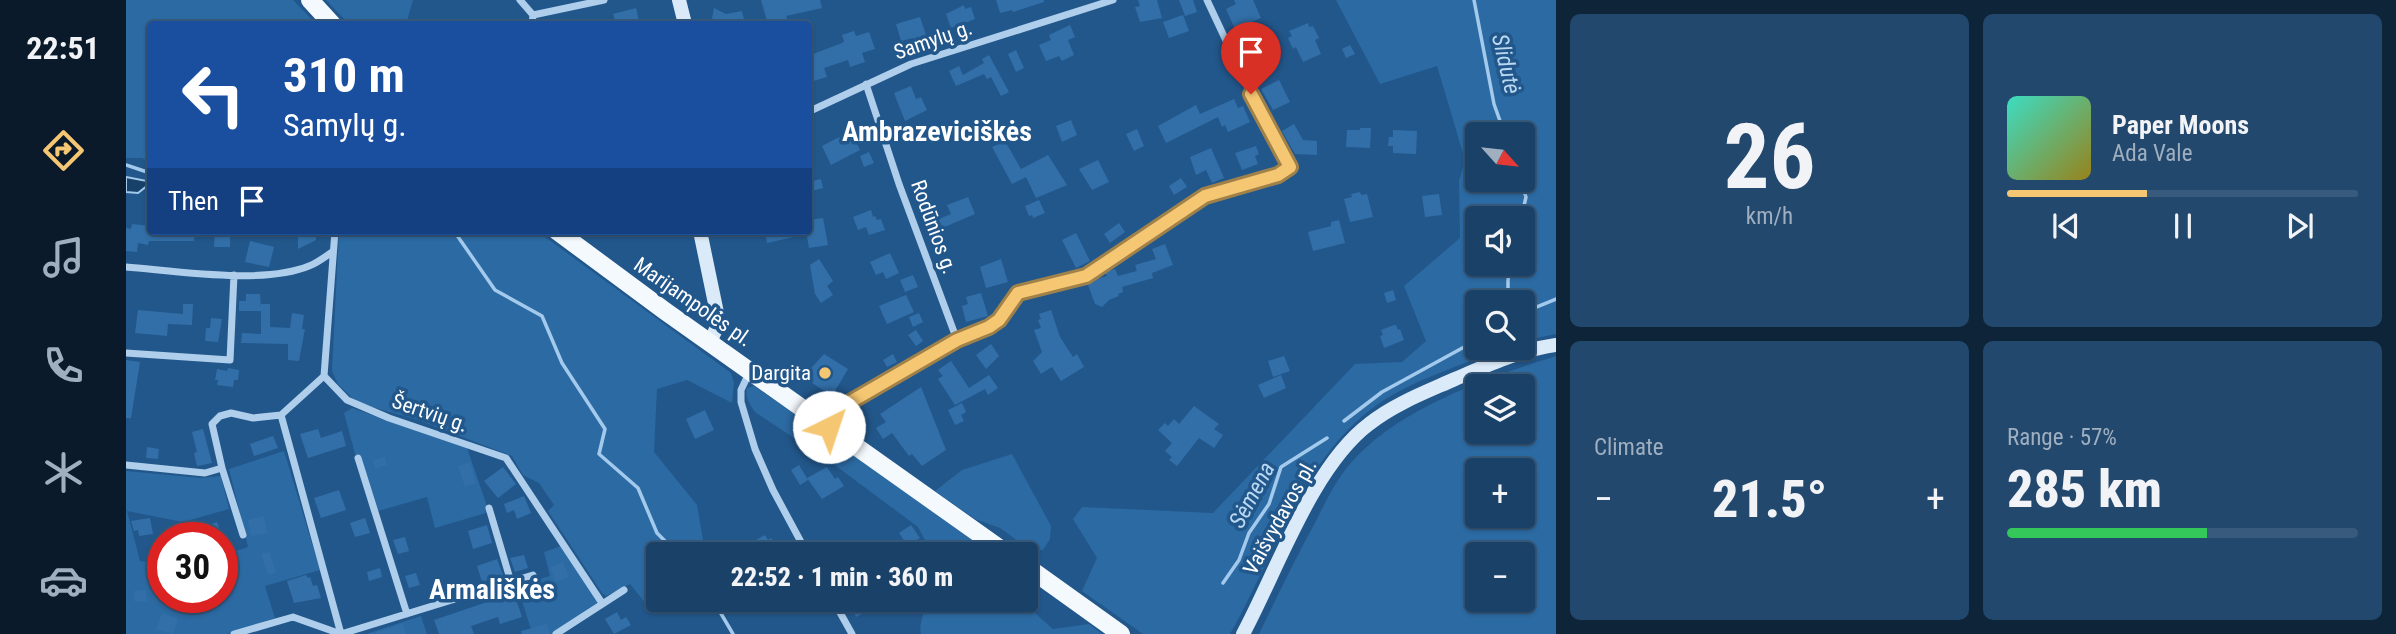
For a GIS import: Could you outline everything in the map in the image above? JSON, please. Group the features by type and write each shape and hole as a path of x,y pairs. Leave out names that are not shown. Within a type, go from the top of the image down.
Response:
{"main road":[{"path":"310,0 329,21"},
{"path":"679,0 684,21"},
{"name":"Marijampolės pl.","path":"563,235 991,542"},
{"path":"701,235 717,313 718,327 710,342"},
{"name":"Vaišvydavos pl.","path":"1243,634 1318,485 1350,442 1368,424 1394,408 1508,357 1556,345"},
{"path":"1038,575 1116,630"}],"street":[{"path":"520,0 533,15 532,21"},
{"path":"533,15 604,0"},
{"name":"Samylų g.","path":"812,110 911,64 1113,0"},
{"path":"829,427 845,405 957,340 999,320 1018,293 1086,276 1205,196 1278,175 1290,167 1251,94 1207,0"},
{"name":"Rodūnios g.","path":"866,84 957,340"},
{"path":"243,535 222,468 212,424 220,416 232,413 253,418 281,415 324,376 334,235"},
{"path":"126,267 234,275 308,267 332,253"},
{"path":"126,353 230,360 234,275"},
{"path":"750,371 741,390 741,402 755,449 801,542"},
{"name":"Šertvių g.","path":"324,376 347,400 389,418 506,458 603,603"},
{"path":"281,415 341,634"},
{"path":"358,458 407,614"},
{"path":"126,465 205,473 222,468"},
{"path":"489,508 511,582"},
{"path":"234,634 293,617 341,634 533,575"},
{"path":"556,634 624,590"},
{"path":"840,612 852,634"}],"shaded area":[{"path":"126,0 293,0 313,21 147,21 147,160 126,158"},
{"path":"326,0 413,0 407,21 346,21"},
{"path":"1336,0 1556,0 1556,334 1535,338 1535,290 1465,290 1465,360 1473,360 1384,400 1356,422 1332,448 1294,507 1230,634 1143,634 1082,591 1097,558 1073,519 1082,507 1213,513 1355,364 1402,362 1426,341 1404,286 1460,238 1459,181 1465,160 1437,66 1380,84"},
{"path":"126,177 147,181 147,186 138,193 126,192"},
{"path":"339,235 542,235 731,373 734,383 732,403 687,380 657,389 654,452 697,505 703,542 646,542 646,604 630,584 606,596 548,511 554,505 539,483 523,475 512,456 418,420 365,405 352,398 338,384 332,371"},
{"path":"1556,356 1556,634 1259,634 1294,562 1345,470 1369,444 1392,427 1465,389 1465,444 1535,444 1535,374 1503,374"},
{"path":"754,386 886,476 975,542 926,542 918,527 836,466 755,412 748,401 747,388"},
{"path":"352,408 467,448 489,512 435,528 427,497 371,513 344,413"},
{"path":"284,451 320,570 265,586 275,618 227,634 126,634 126,471 201,478 221,476 229,509 183,522 127,511 140,561 147,562 147,613 238,613 238,550 248,547 229,469"},
{"path":"1012,454 1051,526 1050,539 1043,550 1038,550 1038,542 1019,542 1000,528 975,519 935,491 962,470"},
{"path":"561,546 598,602 552,634 529,634 532,633 517,585 550,576 544,552"},
{"path":"924,612 1034,612 1053,629 1089,624 1102,634 921,634"},
{"path":"421,616 427,634 366,634"}],"building":[{"path":"761,0 820,0 822,8 786,16 788,21 767,21"},
{"path":"996,0 1044,2 1013,12 1000,13"},
{"path":"1138,0 1157,0 1162,18 1140,22 1135,7 1140,6"},
{"path":"1179,0 1193,0 1197,12 1185,16"},
{"path":"1234,0 1253,0 1261,18 1235,29 1226,9 1236,4"},
{"path":"964,5 965,9 971,7 975,19 951,28 946,14"},
{"path":"636,8 639,21 615,21 613,14"},
{"path":"714,8 726,14 742,11 744,21 712,21"},
{"path":"1183,15 1189,31 1169,38 1163,22"},
{"path":"920,17 927,38 914,42 913,38 901,41 896,24"},
{"path":"1308,23 1309,27 1313,26 1319,38 1315,40 1321,54 1303,62 1288,38 1292,36 1289,31"},
{"path":"1070,25 1075,37 1068,40 1074,55 1062,61 1059,56 1046,61 1039,45 1051,40 1049,35"},
{"path":"854,31 856,36 869,32 875,49 862,53 865,62 850,67 848,60 824,68 827,77 813,81 812,54 842,43 842,35"},
{"path":"1260,38 1275,62 1256,70 1245,45"},
{"path":"1350,45 1355,54 1346,58 1342,49"},
{"path":"1016,50 1024,68 1016,72 1008,54"},
{"path":"989,55 1009,92 1001,96 991,77 987,79 984,74 956,86 949,71 959,66 963,75 984,63 982,59"},
{"path":"1279,80 1290,102 1273,110 1261,89"},
{"path":"911,86 916,99 921,97 927,110 905,121 894,93"},
{"path":"1234,99 1238,108 1243,106 1250,122 1228,132 1225,125 1222,127 1218,117 1166,143 1158,126 1196,105 1200,114"},
{"path":"1071,120 1077,135 1062,142 1056,126"},
{"path":"1294,124 1303,140 1317,141 1317,155 1295,154 1282,131"},
{"path":"1371,128 1370,148 1346,147 1347,130"},
{"path":"1137,129 1144,146 1134,151 1126,134"},
{"path":"1393,130 1417,131 1416,154 1393,153 1393,146 1388,146"},
{"path":"851,131 860,150 831,165 822,146"},
{"path":"1005,141 1021,169 1048,155 1067,185 1036,198 1026,177 1012,184 992,147"},
{"path":"1256,146 1258,164 1242,170 1235,153"},
{"path":"1211,148 1224,178 1212,183 1206,170 1196,175 1190,157"},
{"path":"869,152 874,163 864,167 860,156"},
{"path":"1098,160 1109,182 1092,190 1079,169"},
{"path":"1181,178 1187,187 1174,195 1169,186"},
{"path":"821,179 823,188 812,191 812,181"},
{"path":"1360,192 1361,195 1367,194 1373,217 1350,222 1344,199"},
{"path":"1439,194 1442,215 1425,217 1422,196"},
{"path":"968,197 975,214 940,229 936,220 951,214 947,205"},
{"path":"1039,200 1045,213 1033,218 1032,215 1029,216 1025,206"},
{"path":"871,210 873,217 881,219 885,230 869,235 866,227 858,230 853,217"},
{"path":"823,218 828,245 809,248 807,235 812,235 812,219"},
{"path":"1339,220 1345,243 1313,251 1308,232 1331,226 1331,222"},
{"path":"1119,223 1125,232 1110,243 1104,234"},
{"path":"132,224 147,226 147,235 195,235 194,241 149,241 148,245 138,243 137,252 126,251 126,228 131,229"},
{"path":"1076,233 1090,261 1076,268 1062,240"},
{"path":"215,235 230,235 230,247 214,247"},
{"path":"298,235 316,235 316,240 298,249"},
{"path":"766,235 803,235 767,243"},
{"path":"250,241 274,247 269,267 245,262"},
{"path":"1165,244 1173,265 1152,273 1153,278 1122,287 1123,292 1118,294 1119,296 1102,307 1095,304 1087,282 1107,276 1105,272 1115,269 1118,276 1137,271 1135,265 1156,259 1152,249"},
{"path":"890,253 899,273 886,279 883,272 876,275 870,262"},
{"path":"819,259 833,281 827,286 833,295 821,303 815,294 810,265"},
{"path":"1001,259 1008,282 986,288 980,267"},
{"path":"913,275 918,287 905,292 900,280"},
{"path":"1393,290 1396,300 1387,303 1384,293"},
{"path":"981,293 988,316 966,322 962,306 968,304 966,297"},
{"path":"246,294 260,294 261,308 261,304 270,304 270,327 290,328 292,313 304,315 302,329 305,329 299,361 288,360 288,344 241,343 242,333 261,334 261,311 239,311 239,301 246,301"},
{"path":"906,295 914,312 887,324 879,306"},
{"path":"183,304 193,304 192,325 168,324 167,336 135,333 138,310 183,314"},
{"path":"1051,310 1060,337 1073,357 1077,354 1084,367 1061,381 1052,367 1041,374 1033,361 1042,352 1034,330 1041,328 1039,314"},
{"path":"919,313 923,322 913,327 909,317"},
{"path":"211,318 222,319 218,342 205,341 206,328 210,328"},
{"path":"1394,325 1400,329 1404,340 1384,348 1381,330"},
{"path":"916,330 923,341 916,346 908,335"},
{"path":"991,344 999,356 986,369 976,355"},
{"name":"Dargita","path":"824,354 848,369 832,396 803,377"},
{"path":"893,354 897,362 887,367 883,360"},
{"path":"1284,356 1290,371 1273,377 1268,361"},
{"path":"126,360 140,362 131,418 126,418"},
{"path":"951,361 969,388 989,375 998,388 988,395 985,389 955,405 938,379 943,376 938,370"},
{"path":"228,368 239,370 238,380 234,380 233,387 217,385 217,369 227,371"},
{"path":"1281,375 1286,388 1264,398 1258,385"},
{"path":"921,387 946,450 922,466 912,454 909,456 892,433 883,439 876,428 886,422 880,414"},
{"path":"962,403 966,412 961,415 964,421 955,425 948,410"},
{"path":"1194,406 1219,424 1214,429 1223,435 1214,448 1199,438 1177,466 1169,460 1172,457 1165,451 1172,443 1158,430 1165,423 1168,426 1174,419 1179,424"},
{"path":"705,410 714,430 695,439 686,419"},
{"path":"203,429 212,463 197,466 192,432"},
{"path":"318,429 321,438 342,431 346,446 308,458 300,434"},
{"path":"273,436 278,448 254,456 250,444"},
{"path":"147,447 159,449 158,459 146,458"},
{"path":"385,457 387,465 375,469 373,460"},
{"path":"470,462 476,483 465,487 458,466"},
{"path":"799,465 808,480 800,485 791,470"},
{"path":"503,467 516,484 498,498 484,481"},
{"path":"827,467 844,486 822,499 807,478"},
{"path":"339,490 346,510 321,518 314,498"},
{"path":"524,496 531,513 517,519 514,510 507,513 504,504"},
{"path":"264,516 267,533 251,536 248,520"},
{"path":"150,518 151,522 147,522 147,535 139,536 131,521"},
{"path":"365,518 370,533 355,537 350,523"},
{"path":"487,525 492,543 473,549 468,531"},
{"path":"911,525 920,538 914,542 905,542 899,533"},
{"path":"765,535 774,542 753,542"},
{"path":"405,537 409,551 398,554 393,540"},
{"path":"269,552 276,572 268,575 261,554"},
{"path":"524,555 528,568 515,572 510,558"},
{"path":"497,559 503,575 482,582 477,566"},
{"path":"563,562 569,577 556,582 550,567"},
{"path":"380,568 382,577 369,581 367,572"},
{"path":"416,573 420,585 409,588 405,576"},
{"path":"306,575 310,577 313,586 317,585 321,598 294,603 287,581"},
{"path":"146,590 147,602 134,601 134,591"},
{"path":"514,593 522,617 500,624 498,617 471,626 474,634 439,634 434,620"},
{"path":"617,612 621,620 626,617 631,625 614,634 605,619"},
{"path":"162,613 178,619 173,634 156,630"},
{"path":"403,624 406,634 376,634 376,632"},
{"path":"547,624 550,634 522,634 521,631"}],"waterway":[{"name":"Slidutė","path":"1474,0 1494,104 1500,122"},
{"path":"126,165 147,172"},
{"name":"Slidutė","path":"1524,192 1524,206"},
{"path":"457,235 495,290 542,316 562,363 605,429 599,454 638,488 657,533 666,542"},
{"name":"Slidutė","path":"1508,290 1509,276"},
{"name":"Sėmena","path":"1535,308 1556,299"},
{"name":"Sėmena","path":"1344,421 1382,392 1465,347"},
{"name":"Sėmena","path":"1223,583 1239,560 1249,533 1269,504 1281,467 1327,438"},
{"path":"720,612 733,634"}],"place":[{"name":"Dargita","path":"825,373"}],"district":[{"name":"Ambrazeviciškės","path":"937,131"},
{"name":"Armališkės","path":"492,589"}],"route":[{"path":"829,427 845,405 957,340 999,320 1018,293 1086,276 1205,196 1278,175 1290,167 1251,94"}]}
